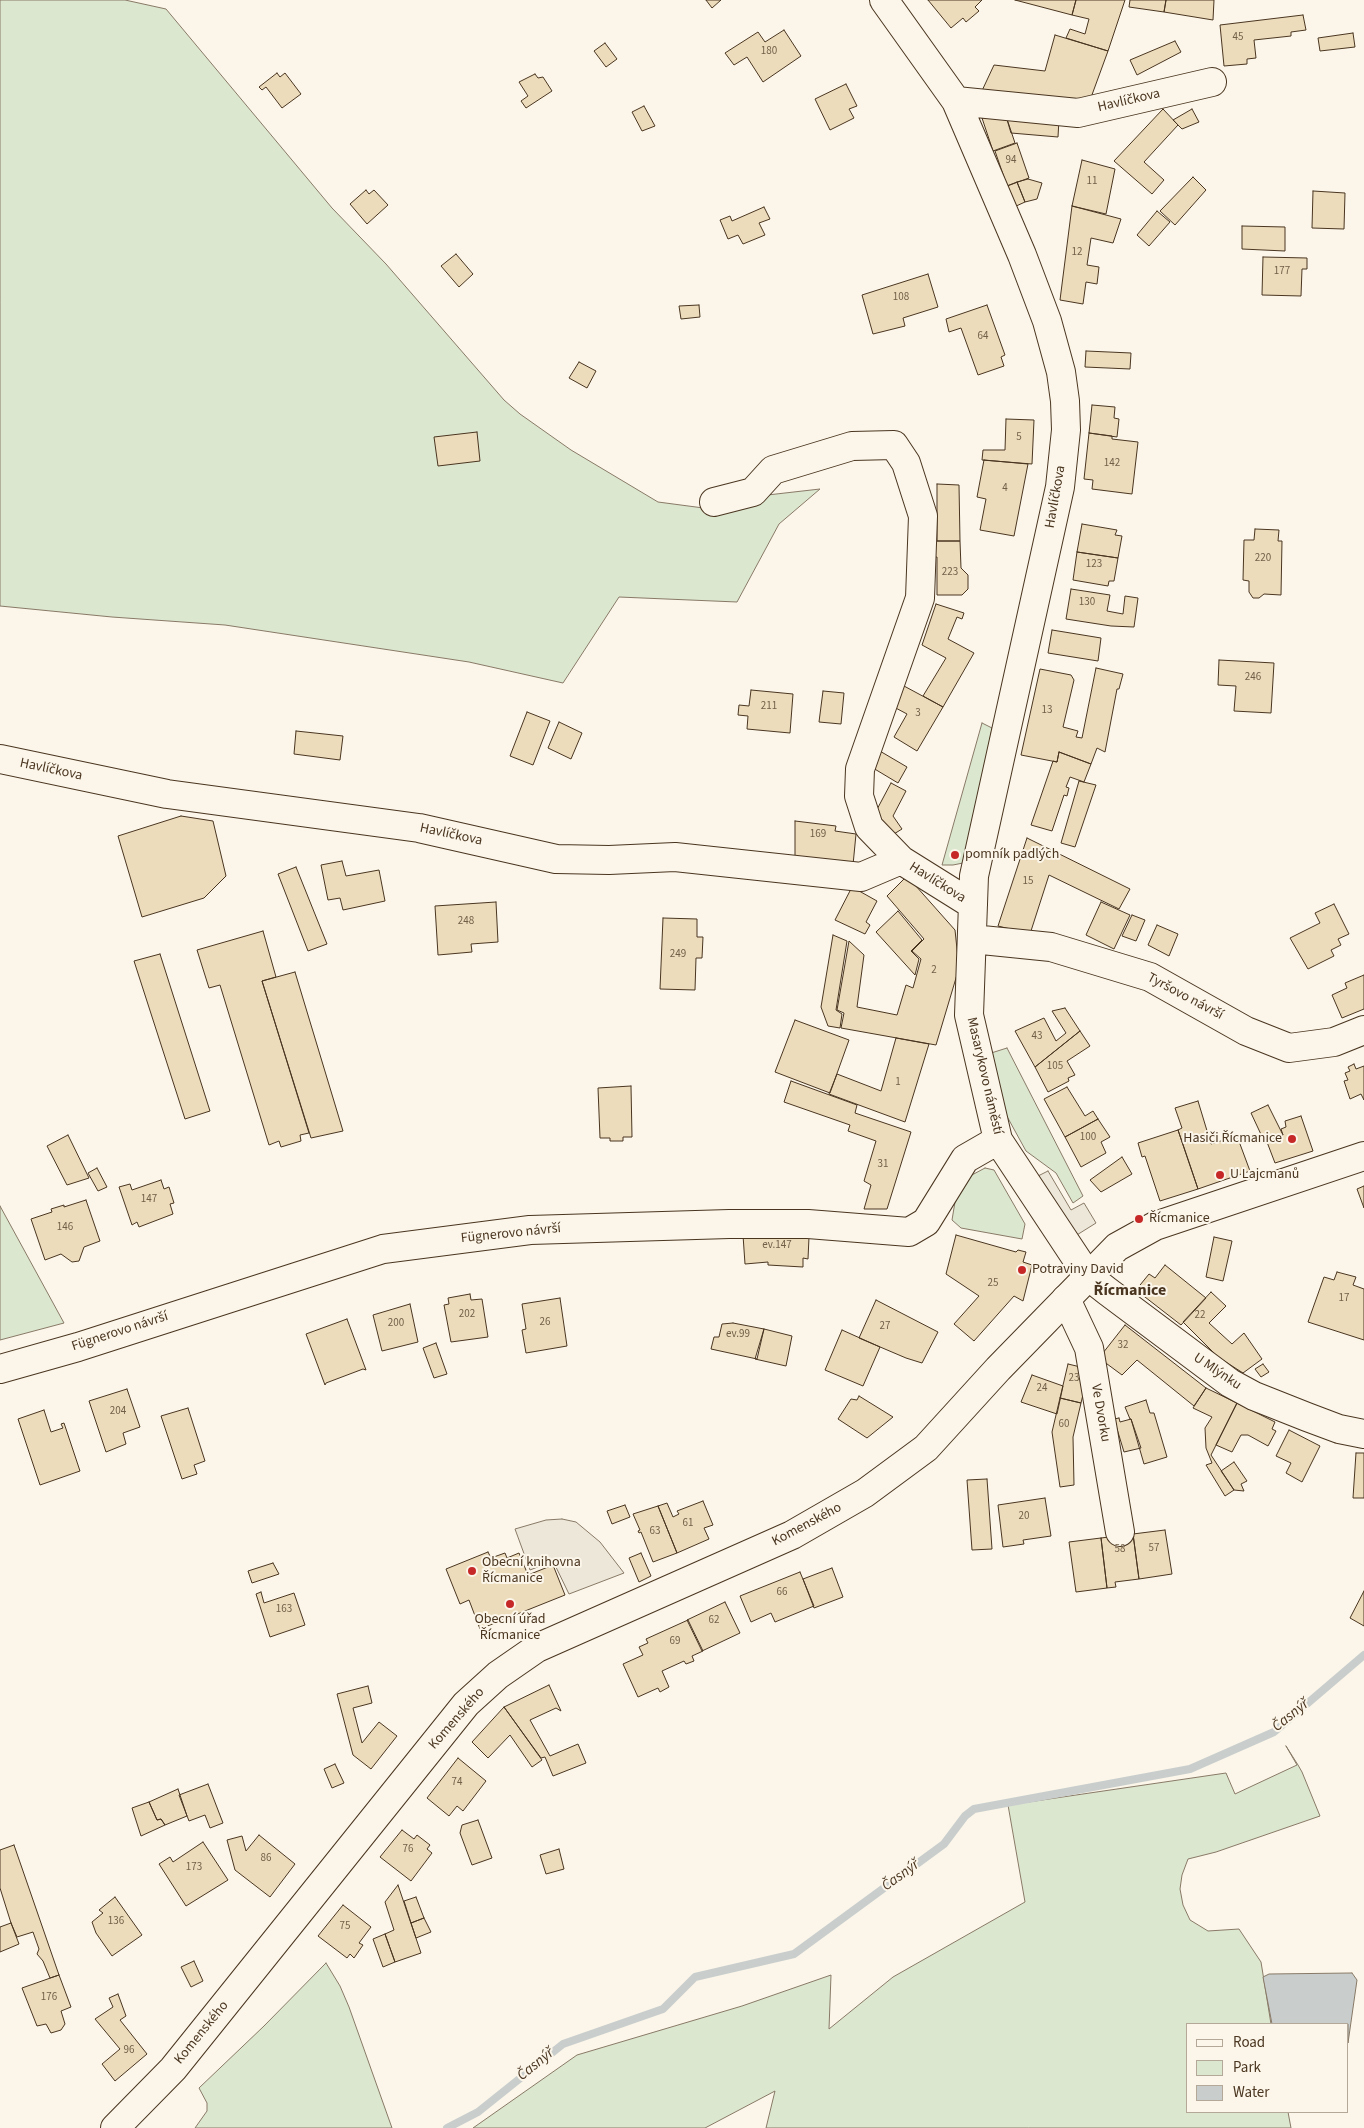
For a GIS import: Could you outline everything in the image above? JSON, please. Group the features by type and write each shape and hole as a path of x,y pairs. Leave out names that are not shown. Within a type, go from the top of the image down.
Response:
{"street":[{"name":"Havlíčkova","path":"884,0 956,101 1022,255 1047,321 1062,372 1066,430 1060,487 974,876 972,938"},
{"name":"Havlíčkova","path":"956,101 1078,113 1212,82"},
{"name":"Havlíčkova","path":"714,502 752,492 773,470 852,446 894,445 906,463 923,516 920,598 860,769 859,796 869,827 901,860 973,905"},
{"name":"Havlíčkova","path":"0,759 167,794 419,828 556,859 609,860 675,856 861,877 901,860"},
{"name":"Tyršovo návrší","path":"972,938 1051,947 1150,976 1246,1031 1288,1048 1334,1042 1364,1030"},
{"name":"Masarykovo náměstí","path":"972,938 969,1015 998,1140 1088,1276"},
{"name":"Fügnerovo návrší","path":"0,1369 78,1347 383,1249 530,1230 729,1224 808,1224 909,1232 926,1222 965,1159 998,1140"},
{"path":"1066,1298 1117,1247 1155,1226 1364,1156"},
{"name":"U Mlýnku","path":"1088,1276 1230,1383 1254,1396 1307,1417 1339,1429 1364,1434"},
{"name":"Komenského","path":"115,2128 173,2069 466,1704 494,1678 537,1648 792,1535 865,1493 926,1448 1066,1298"},
{"name":"Ve Dvorku","path":"1066,1298 1089,1348 1120,1532"}],"green space":[{"path":"0,0 125,0 166,9 332,208 386,264 504,400 520,414 571,450 658,502 711,509 750,497 820,489 779,524 737,602 619,597 563,683 469,662 225,625 112,617 0,606"},
{"path":"982,723 992,728 968,862 942,865"},
{"path":"1007,1048 1083,1196 1073,1203 1056,1173 1026,1151 998,1100 988,1054"},
{"path":"985,1168 994,1170 1025,1224 1022,1239 961,1228 952,1220 957,1190 970,1176"},
{"path":"0,1206 64,1323 0,1340"},
{"path":"1286,1746 1302,1772 1320,1816 1216,1852 1188,1859 1182,1875 1180,1889 1183,1905 1190,1920 1208,1931 1239,1929 1261,1962 1271,2023 1186,2023 1186,2113 1288,2113 1291,2128 766,2128 775,2091 705,2128 473,2128 577,2055 742,2006 831,1975 829,2029 893,1977 1025,1902 1008,1805 1226,1773 1235,1794 1297,1765"},
{"path":"326,1963 340,1986 349,2007 392,2128 195,2128 207,2111 207,2103 199,2088"}],"shaded area":[{"path":"1048,1171 1071,1210 1084,1203 1096,1223 1072,1238 1034,1178"},
{"path":"562,1519 576,1522 600,1542 624,1573 569,1594 553,1561 530,1570 515,1529 546,1520"}],"water":[{"path":"1352,1973 1357,1980 1349,2036 1349,2023 1272,2023 1263,1977 1269,1974"}],"building":[{"path":"706,0 721,0 712,8"},
{"path":"928,0 982,0 975,7 979,11 966,22 963,18 951,28"},
{"path":"1015,0 1076,0 1072,15"},
{"path":"1076,0 1125,0 1108,51 1066,38 1070,29 1085,34 1089,19 1072,15"},
{"path":"1130,0 1166,0 1164,12 1129,7"},
{"path":"1166,0 1214,0 1213,20 1164,12"},
{"path":"1303,15 1306,30 1291,32 1291,36 1254,40 1256,58 1247,59 1247,64 1224,66 1220,25"},
{"path":"784,30 801,56 763,82 747,57 734,65 725,53 758,32 765,42"},
{"path":"1353,33 1355,47 1320,51 1318,38"},
{"path":"1055,35 1108,51 1089,103 980,95 994,65 1045,71"},
{"path":"1175,41 1181,52 1137,75 1130,60"},
{"path":"605,43 617,59 606,67 594,51"},
{"path":"277,73 280,77 285,73 301,94 282,108 266,87 262,90 259,87"},
{"path":"535,74 538,78 543,77 552,91 526,108 521,101 528,96 519,82"},
{"path":"846,84 857,106 849,109 854,118 830,130 815,99"},
{"path":"644,106 655,126 642,131 632,112"},
{"path":"1163,109 1178,125 1144,162 1164,180 1152,194 1114,161"},
{"path":"1192,109 1199,122 1182,129 1173,120"},
{"path":"1005,113 1059,119 1058,137 1011,133"},
{"path":"1005,113 1015,143 993,151 982,118"},
{"path":"1017,143 1029,178 1007,186 995,151"},
{"path":"1082,160 1115,169 1106,214 1072,206"},
{"path":"1193,177 1206,190 1175,225 1160,211"},
{"path":"1028,179 1042,183 1037,199 1025,202 1017,182"},
{"path":"1017,182 1025,202 1014,207 1007,186"},
{"path":"366,190 369,194 374,190 388,205 367,224 350,204"},
{"path":"1313,191 1345,193 1344,229 1312,228"},
{"path":"1072,206 1121,219 1113,243 1091,238 1087,265 1099,267 1097,284 1086,282 1083,304 1060,300"},
{"path":"764,207 770,219 759,223 765,235 743,244 738,235 728,239 720,220 730,216 732,221"},
{"path":"1157,211 1170,222 1149,246 1137,235"},
{"path":"1242,226 1285,227 1285,251 1242,249"},
{"path":"456,254 473,274 459,287 441,266"},
{"path":"1263,257 1307,258 1307,269 1302,269 1301,296 1262,295"},
{"path":"928,274 938,307 903,318 905,326 873,334 862,295"},
{"path":"699,305 700,317 681,319 679,306"},
{"path":"987,305 1005,355 1001,357 1004,366 978,375 961,328 949,332 946,319"},
{"path":"1086,351 1131,353 1130,369 1085,367"},
{"path":"579,362 596,371 587,388 569,378"},
{"path":"1092,405 1115,407 1114,418 1119,419 1117,437 1089,433"},
{"path":"1006,419 1034,420 1032,464 982,460 983,450 1005,450"},
{"path":"477,432 480,461 438,466 434,437"},
{"path":"1089,433 1112,436 1112,439 1138,442 1132,494 1092,489 1093,480 1084,479"},
{"path":"984,460 1028,464 1014,536 980,530 986,499 977,497"},
{"path":"937,484 959,485 960,541 937,541"},
{"path":"1082,524 1117,530 1115,535 1122,536 1118,558 1077,552"},
{"path":"1255,529 1279,530 1278,541 1282,541 1281,595 1264,594 1259,598 1253,598 1249,592 1249,581 1243,580 1244,540 1254,540"},
{"path":"933,541 960,541 961,568 968,575 968,589 962,595 937,595 937,557 935,557"},
{"path":"1077,552 1118,558 1114,581 1109,581 1108,586 1073,580"},
{"path":"1071,589 1110,595 1107,611 1123,614 1125,596 1138,598 1134,627 1111,626 1066,619"},
{"path":"936,604 964,613 962,619 957,617 948,639 974,653 943,707 923,696 946,658 922,645"},
{"path":"1052,630 1101,638 1098,661 1048,653"},
{"path":"1219,660 1274,663 1271,713 1234,711 1236,686 1218,685"},
{"path":"1096,668 1123,674 1119,689 1117,689 1105,752 1097,748 1091,764 1059,752 1057,762 1021,755 1040,669 1071,675 1074,680 1063,727 1078,731 1076,737 1082,738"},
{"path":"904,686 943,707 917,751 894,737 907,714 892,706"},
{"path":"751,690 793,694 790,733 747,729 748,716 738,715 739,705 749,706"},
{"path":"823,691 844,693 841,724 819,722"},
{"path":"527,712 550,721 533,765 510,756"},
{"path":"559,722 582,733 571,759 548,748"},
{"path":"296,731 343,736 340,760 294,754"},
{"path":"873,747 907,767 898,783 868,765"},
{"path":"1059,752 1091,764 1084,782 1070,777 1066,787 1069,788 1067,796 1064,795 1052,831 1031,825 1053,761 1057,762"},
{"path":"1079,781 1096,785 1075,847 1061,843"},
{"path":"891,783 906,791 893,816 902,829 889,837 874,815"},
{"path":"181,816 213,821 226,876 204,898 142,917 118,836"},
{"path":"795,821 836,826 835,831 856,834 853,865 795,858"},
{"path":"1027,838 1130,889 1119,909 1049,875 1030,934 998,926"},
{"path":"342,861 346,876 379,870 385,901 343,910 340,898 328,900 321,865"},
{"path":"296,867 327,944 308,951 278,874"},
{"path":"907,876 955,930 959,968 936,1045 841,1028 844,1013 837,1010 849,941 864,955 857,1007 897,1015 906,985 913,988 921,959 912,951 924,939 887,896"},
{"path":"852,887 877,901 866,922 870,925 865,934 835,920"},
{"path":"496,902 498,942 471,944 472,952 438,955 435,906"},
{"path":"1101,902 1130,915 1114,949 1086,935"},
{"path":"1334,904 1349,934 1338,939 1341,945 1331,950 1334,956 1308,969 1290,938 1320,923 1315,913"},
{"path":"898,911 922,940 911,951 919,959 915,975 876,932"},
{"path":"1132,915 1145,920 1136,941 1122,936"},
{"path":"663,918 697,919 697,937 703,937 702,958 696,958 695,990 660,989"},
{"path":"1157,925 1178,934 1169,956 1148,945"},
{"path":"263,931 276,977 262,981 309,1133 300,1135 301,1141 281,1147 279,1141 269,1145 220,985 209,988 197,950"},
{"path":"833,935 847,941 836,1010 842,1014 840,1028 828,1026 821,1007"},
{"path":"160,954 210,1111 185,1119 134,961"},
{"path":"295,972 343,1131 311,1138 262,981"},
{"path":"1364,975 1364,1009 1342,1018 1332,995 1347,988 1345,983"},
{"path":"1065,1008 1080,1031 1035,1067 1015,1031 1044,1018 1056,1041 1066,1033 1052,1011"},
{"path":"795,1020 849,1040 830,1093 775,1072"},
{"path":"1080,1031 1090,1046 1067,1061 1075,1075 1068,1078 1069,1081 1048,1092 1035,1067"},
{"path":"896,1038 929,1044 905,1122 829,1094 837,1074 881,1091"},
{"path":"1354,1064 1356,1069 1364,1066 1364,1100 1361,1094 1350,1099 1344,1081 1348,1080 1345,1073 1350,1071 1348,1067"},
{"path":"791,1081 857,1105 855,1113 911,1132 887,1209 864,1209 871,1185 864,1181 876,1141 848,1131 850,1125 784,1102"},
{"path":"631,1086 632,1137 623,1137 623,1141 610,1141 610,1138 600,1138 598,1088"},
{"path":"1067,1087 1085,1116 1093,1111 1098,1119 1065,1137 1044,1099"},
{"path":"1198,1101 1211,1144 1237,1136 1250,1171 1198,1189 1178,1130 1182,1128 1175,1108"},
{"path":"1268,1105 1283,1135 1265,1143 1251,1113"},
{"name":"Hasiči Řícmanice","path":"1301,1116 1313,1151 1275,1163 1267,1142 1283,1135 1281,1129 1286,1127 1285,1121"},
{"path":"1098,1119 1110,1137 1101,1142 1106,1153 1081,1167 1065,1137"},
{"path":"1178,1130 1198,1189 1160,1201 1145,1156 1142,1157 1138,1143"},
{"path":"68,1135 89,1178 67,1185 47,1146"},
{"path":"1122,1157 1132,1174 1101,1192 1090,1180"},
{"path":"97,1168 107,1187 98,1191 88,1173"},
{"path":"161,1180 164,1189 169,1187 174,1203 170,1204 173,1214 139,1227 137,1222 132,1225 119,1187 130,1184 132,1190"},
{"path":"1364,1186 1364,1208 1357,1189"},
{"path":"86,1200 100,1241 84,1247 79,1261 72,1262 61,1254 45,1260 31,1219 52,1212 51,1209"},
{"path":"743,1235 809,1237 808,1259 803,1258 803,1267 768,1265 768,1262 745,1264"},
{"path":"956,1235 1016,1252 1018,1250 1026,1252 1023,1262 1032,1265 1023,1301 1014,1296 974,1341 954,1324 979,1296 946,1274"},
{"path":"1214,1237 1232,1241 1223,1281 1206,1277"},
{"path":"1165,1265 1206,1298 1181,1325 1136,1290 1149,1274 1155,1278"},
{"path":"1337,1272 1356,1277 1353,1285 1364,1289 1364,1340 1308,1322 1324,1277 1334,1280"},
{"path":"1211,1292 1226,1306 1209,1323 1232,1344 1244,1333 1262,1359 1243,1373 1218,1357 1183,1322"},
{"path":"470,1294 471,1300 482,1299 488,1337 451,1342 444,1305 449,1304 448,1298"},
{"path":"560,1298 567,1346 526,1353 522,1330 526,1329 522,1304"},
{"path":"876,1300 938,1332 922,1363 859,1338"},
{"path":"410,1304 418,1342 382,1351 373,1315"},
{"path":"347,1319 366,1370 363,1369 325,1385 306,1334"},
{"path":"733,1323 764,1329 757,1359 711,1349 714,1337 719,1337 722,1324"},
{"path":"1125,1325 1206,1388 1194,1406 1137,1360 1122,1375 1099,1358"},
{"path":"764,1329 792,1336 786,1366 755,1359"},
{"path":"842,1330 880,1347 863,1386 825,1370"},
{"path":"436,1343 447,1374 434,1378 423,1348"},
{"path":"1068,1364 1089,1369 1081,1403 1060,1398"},
{"path":"1263,1364 1269,1372 1261,1377 1255,1369"},
{"path":"1032,1375 1063,1386 1057,1414 1021,1402"},
{"path":"1206,1388 1237,1403 1211,1455 1234,1490 1225,1496 1206,1465 1212,1463 1206,1448 1205,1428 1212,1417 1193,1408"},
{"path":"127,1389 140,1427 123,1433 126,1444 106,1452 89,1401"},
{"path":"859,1396 893,1417 867,1438 838,1419 851,1399 857,1400"},
{"path":"1060,1398 1081,1403 1073,1437 1074,1485 1060,1487 1052,1432"},
{"path":"1146,1400 1150,1413 1154,1413 1167,1457 1144,1464 1131,1419 1125,1407"},
{"path":"1237,1403 1275,1422 1272,1429 1276,1431 1268,1446 1248,1435 1241,1435 1232,1452 1216,1445"},
{"path":"188,1408 205,1461 194,1465 197,1474 182,1479 161,1416"},
{"path":"44,1410 51,1432 63,1428 61,1424 64,1423 80,1471 40,1485 18,1419"},
{"path":"1119,1418 1120,1422 1131,1419 1141,1448 1124,1452 1114,1419"},
{"path":"1289,1430 1320,1446 1302,1482 1286,1473 1291,1463 1276,1456"},
{"path":"1356,1453 1364,1453 1364,1498 1353,1498"},
{"path":"1234,1462 1247,1481 1241,1484 1244,1491 1234,1490 1221,1471"},
{"path":"987,1479 992,1549 972,1550 967,1480"},
{"path":"1045,1498 1051,1536 1023,1540 1024,1544 1003,1547 998,1505"},
{"path":"703,1501 713,1525 704,1528 709,1539 677,1553 658,1506 667,1503 673,1517 679,1514 677,1511"},
{"path":"625,1505 630,1517 612,1524 607,1511"},
{"path":"658,1506 677,1553 653,1562 641,1532 639,1533 638,1531 640,1530 633,1514"},
{"path":"1165,1530 1172,1574 1139,1579 1133,1534"},
{"path":"1133,1534 1139,1579 1115,1582 1116,1587 1107,1588 1101,1538"},
{"path":"1101,1538 1107,1588 1076,1592 1069,1542"},
{"path":"488,1552 491,1558 505,1553 507,1558 519,1553 528,1575 553,1565 565,1595 480,1629 469,1600 460,1604 446,1569"},
{"path":"641,1553 651,1576 639,1582 629,1558"},
{"path":"273,1563 279,1574 252,1583 248,1571"},
{"path":"832,1568 843,1597 814,1608 803,1579"},
{"path":"800,1572 814,1606 775,1622 771,1613 751,1622 740,1596"},
{"path":"1364,1591 1364,1626 1350,1618"},
{"path":"261,1592 264,1603 294,1593 305,1625 270,1637 256,1594"},
{"path":"725,1602 740,1633 702,1651 687,1620"},
{"path":"688,1620 703,1651 692,1656 694,1661 686,1664 684,1661 662,1671 669,1687 660,1692 658,1688 638,1697 623,1664 643,1655 639,1647 648,1643 646,1639"},
{"path":"549,1685 561,1711 556,1708 530,1720 550,1756 578,1744 586,1763 553,1776 545,1757 541,1758 504,1707"},
{"path":"368,1686 372,1703 353,1708 362,1743 379,1722 397,1736 371,1769 353,1755 337,1694"},
{"path":"504,1707 542,1760 532,1767 510,1735 488,1758 472,1742"},
{"path":"458,1758 486,1781 463,1811 457,1806 449,1816 427,1798"},
{"path":"335,1764 344,1783 332,1788 324,1769"},
{"path":"208,1784 223,1823 210,1828 205,1815 189,1821 179,1795"},
{"path":"178,1789 187,1816 165,1825 161,1819 157,1820 149,1802"},
{"path":"149,1802 157,1820 161,1819 165,1825 141,1836 132,1808"},
{"path":"478,1820 492,1858 472,1865 460,1833 462,1825"},
{"path":"402,1830 414,1839 417,1835 430,1845 427,1849 432,1853 411,1881 380,1857"},
{"path":"259,1835 295,1864 270,1897 235,1870 227,1840 242,1836 246,1851"},
{"path":"203,1842 228,1880 186,1906 159,1864 170,1857 173,1862"},
{"path":"14,1845 59,1975 50,1978 43,1961 37,1954 39,1949 33,1932 17,1937 0,1888 0,1850"},
{"path":"559,1849 564,1869 546,1874 540,1855"},
{"path":"398,1885 421,1953 395,1962 385,1934 394,1930 385,1902"},
{"path":"115,1897 142,1935 112,1956 96,1933 92,1922 103,1913 99,1910"},
{"path":"416,1897 424,1918 411,1923 404,1901"},
{"path":"343,1905 371,1927 359,1943 363,1945 354,1958 350,1954 347,1958 318,1936"},
{"path":"424,1918 431,1932 416,1938 411,1923"},
{"path":"11,1923 19,1944 0,1952 0,1927"},
{"path":"385,1934 395,1962 383,1967 373,1939"},
{"path":"194,1961 203,1981 191,1987 181,1967"},
{"path":"59,1975 71,2007 61,2011 65,2024 61,2030 51,2033 46,2024 37,2026 22,1988"},
{"path":"118,1994 126,2016 120,2020 147,2054 115,2081 102,2064 120,2049 95,2019 113,2007 109,1998"}],"waterway":[{"name":"Časnýř","path":"447,2128 478,2112 563,2044 663,2009 695,1977 794,1954 944,1844 965,1816 974,1809 1190,1769 1274,1732 1364,1655"}],"place":[{"name":"pomník padlých","path":"955,855"},
{"name":"Hasiči Řícmanice","path":"1292,1139"},
{"name":"U Lajcmanů","path":"1220,1175"},
{"name":"Řícmanice","path":"1139,1219"},
{"name":"Potraviny David","path":"1022,1270"},
{"name":"Obecní knihovna Řícmanice","path":"472,1571"},
{"name":"Obecní úřad Řícmanice","path":"510,1604"}],"district":[{"name":"Řícmanice","path":"1130,1291"}]}
